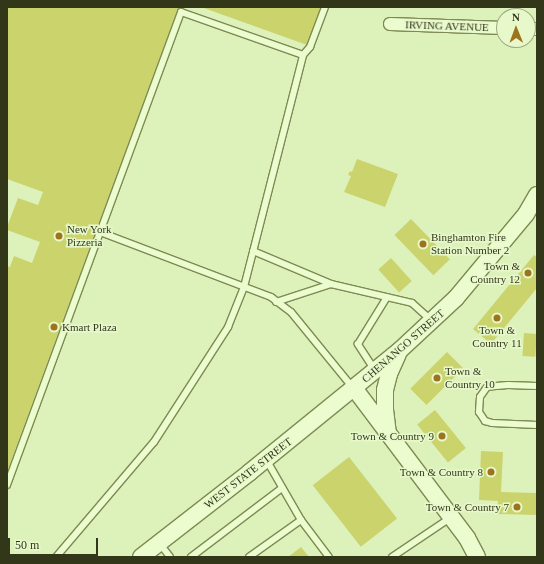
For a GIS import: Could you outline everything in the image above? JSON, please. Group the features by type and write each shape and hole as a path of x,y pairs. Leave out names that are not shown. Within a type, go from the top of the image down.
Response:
{"street":[{"name":"IRVING AVENUE","path":"390,24 496,28"},
{"name":"CHENANGO STREET","path":"478,557 467,538 354,388 399,351 456,298 531,218 537,195"},
{"path":"388,435 385,410 385,390 388,374 399,351"},
{"name":"WEST STATE STREET","path":"141,557 354,388"}],"lane":[{"path":"56,557 154,442 228,327 244,287 304,55 310,47 325,7"},
{"path":"7,485 181,12 304,55"},
{"path":"100,232 271,297 291,312 354,388"},
{"path":"253,251 331,284 412,303 432,320"},
{"path":"276,302 331,284"},
{"path":"375,370 358,344 387,297"},
{"path":"537,386 508,385 487,387 480,397 479,412 485,421 492,423 537,424"},
{"path":"266,459 301,520 328,557"},
{"path":"191,557 282,488"},
{"path":"392,557 451,517"},
{"path":"249,557 301,520"},
{"path":"159,543 170,557"}],"building":[{"name":"New York Pizzeria","path":"7,7 179,7 7,472 7,266 10,267 14,256 32,263 40,242 7,230 7,227 18,198 38,205 43,192 7,179"},
{"path":"201,7 321,7 307,45"},
{"path":"357,159 398,174 385,207 344,192 351,176 348,175 350,171 352,172"},
{"path":"411,219 450,259 433,275 394,235"},
{"path":"534,255 537,257 537,288 491,344 473,329"},
{"path":"391,258 412,281 399,292 378,269"},
{"path":"524,333 537,334 535,357 522,356"},
{"name":"Town & Country 10","path":"447,352 463,368 426,405 410,389"},
{"name":"Town & Country 9","path":"435,410 466,448 448,463 417,424"},
{"path":"481,451 503,452 501,492 537,493 537,515 497,514 498,501 479,500"},
{"path":"349,457 397,518 361,547 313,485"},
{"path":"301,547 309,557 288,557"}],"place":[{"name":"New York Pizzeria","path":"59,236"},
{"name":"Binghamton Fire Station Number 2","path":"423,244"},
{"name":"Town & Country 12","path":"528,273"},
{"name":"Town & Country 11","path":"497,318"},
{"name":"Kmart Plaza","path":"54,327"},
{"name":"Town & Country 10","path":"437,378"},
{"name":"Town & Country 9","path":"442,436"},
{"name":"Town & Country 8","path":"491,472"},
{"name":"Town & Country 7","path":"517,507"}]}
